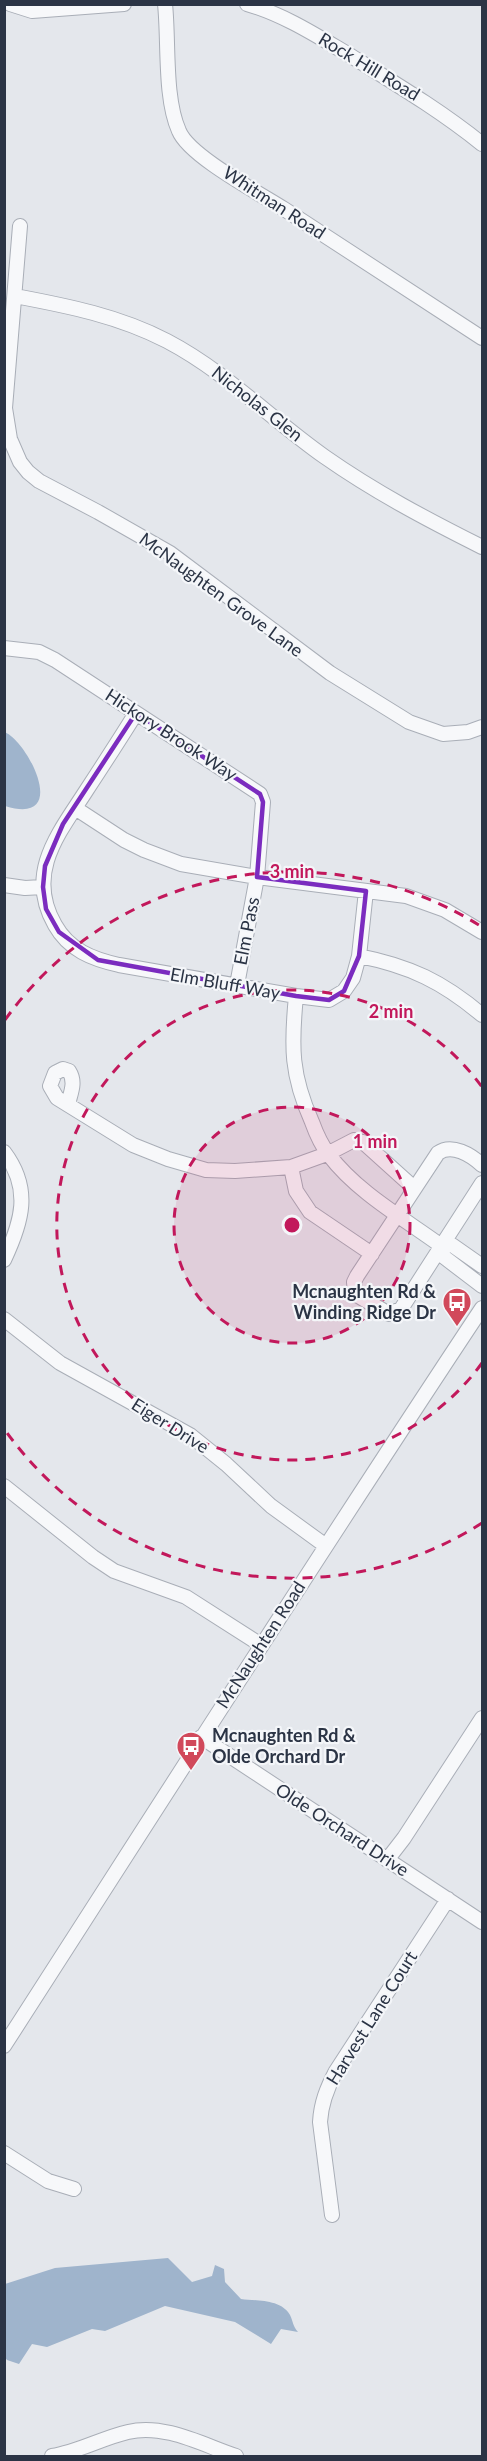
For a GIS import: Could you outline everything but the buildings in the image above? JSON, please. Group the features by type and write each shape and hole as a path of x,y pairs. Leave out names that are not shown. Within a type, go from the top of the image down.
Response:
{"street":[{"path":"10,4 32,11 124,4"},
{"name":"Whitman Road","path":"165,4 172,107 179,133 187,143 198,153 483,338"},
{"name":"Rock Hill Road","path":"248,4 267,10 311,32 416,95 483,144"},
{"name":"McNaughten Grove Lane","path":"20,226 6,419 13,449 28,472 39,481 170,554 330,673 409,722 422,729 443,734 468,732 483,727"},
{"name":"Nicholas Glen","path":"15,296 79,308 110,317 166,341 214,369 324,456 367,485 416,514 483,547"},
{"name":"Hickory Brook Way","path":"4,648 39,652 55,660 260,794 263,802 257,877"},
{"path":"4,885 25,888 43,887 45,866 63,824 136,713"},
{"path":"75,808 144,850 181,864 257,877 406,896 439,907 483,932"},
{"name":"Elm Pass","path":"237,985 257,877"},
{"name":"Elm Bluff Way","path":"43,887 46,909 59,933 84,954 98,960 329,1000 344,991 353,978 359,956 366,891"},
{"path":"359,956 385,961 428,977 445,986 483,1015"},
{"path":"296,996 292,1036 294,1069 304,1105 327,1154 353,1180 440,1245 444,1257 483,1286"},
{"path":"68,1104 133,1145 206,1170 235,1172 291,1167 327,1154 354,1140 363,1142 414,1188"},
{"path":"483,1165 458,1150 444,1149 438,1153 354,1282 355,1294 383,1311 395,1313 401,1309 440,1245 483,1182"},
{"path":"4,1152 16,1170 21,1189 18,1231 4,1260"},
{"path":"291,1167 296,1191 310,1212 372,1254"},
{"path":"440,1245 452,1245 483,1266"},
{"name":"McNaughten Road","path":"4,2046 97,1904 201,1737 483,1308"},
{"name":"Eiger Drive","path":"4,1319 60,1363 190,1435 220,1458 271,1506 326,1546"},
{"path":"4,1486 93,1557 114,1570 186,1597 261,1646"},
{"path":"387,1860 483,1718"},
{"name":"Olde Orchard Drive","path":"201,1737 483,1922"},
{"name":"Harvest Lane Court","path":"332,2215 320,2108 336,2072 448,1899"},
{"path":"4,2153 48,2181 74,2189"},
{"path":"52,2457 115,2435 145,2429 175,2435 236,2457"}],"highlighted area":[{"path":"136,713 260,794 263,802 257,877 366,891 359,956 344,991 329,1000 296,996 98,960 59,932 46,909 43,887 45,866 63,824"}],"water":[{"path":"4,732 23,749 38,780 40,794 36,804 25,809 5,806"},
{"path":"168,2258 192,2282 212,2276 215,2265 224,2269 225,2282 241,2299 281,2306 290,2315 298,2332 281,2329 271,2344 235,2322 165,2306 105,2331 92,2329 47,2347 32,2344 19,2364 7,2360 4,2356 5,2284 55,2268"}],"place":[{"name":"Mcnaughten Rd & Winding Ridge Dr","path":"457,1328"},
{"name":"Mcnaughten Rd & Olde Orchard Dr","path":"191,1772"}]}
